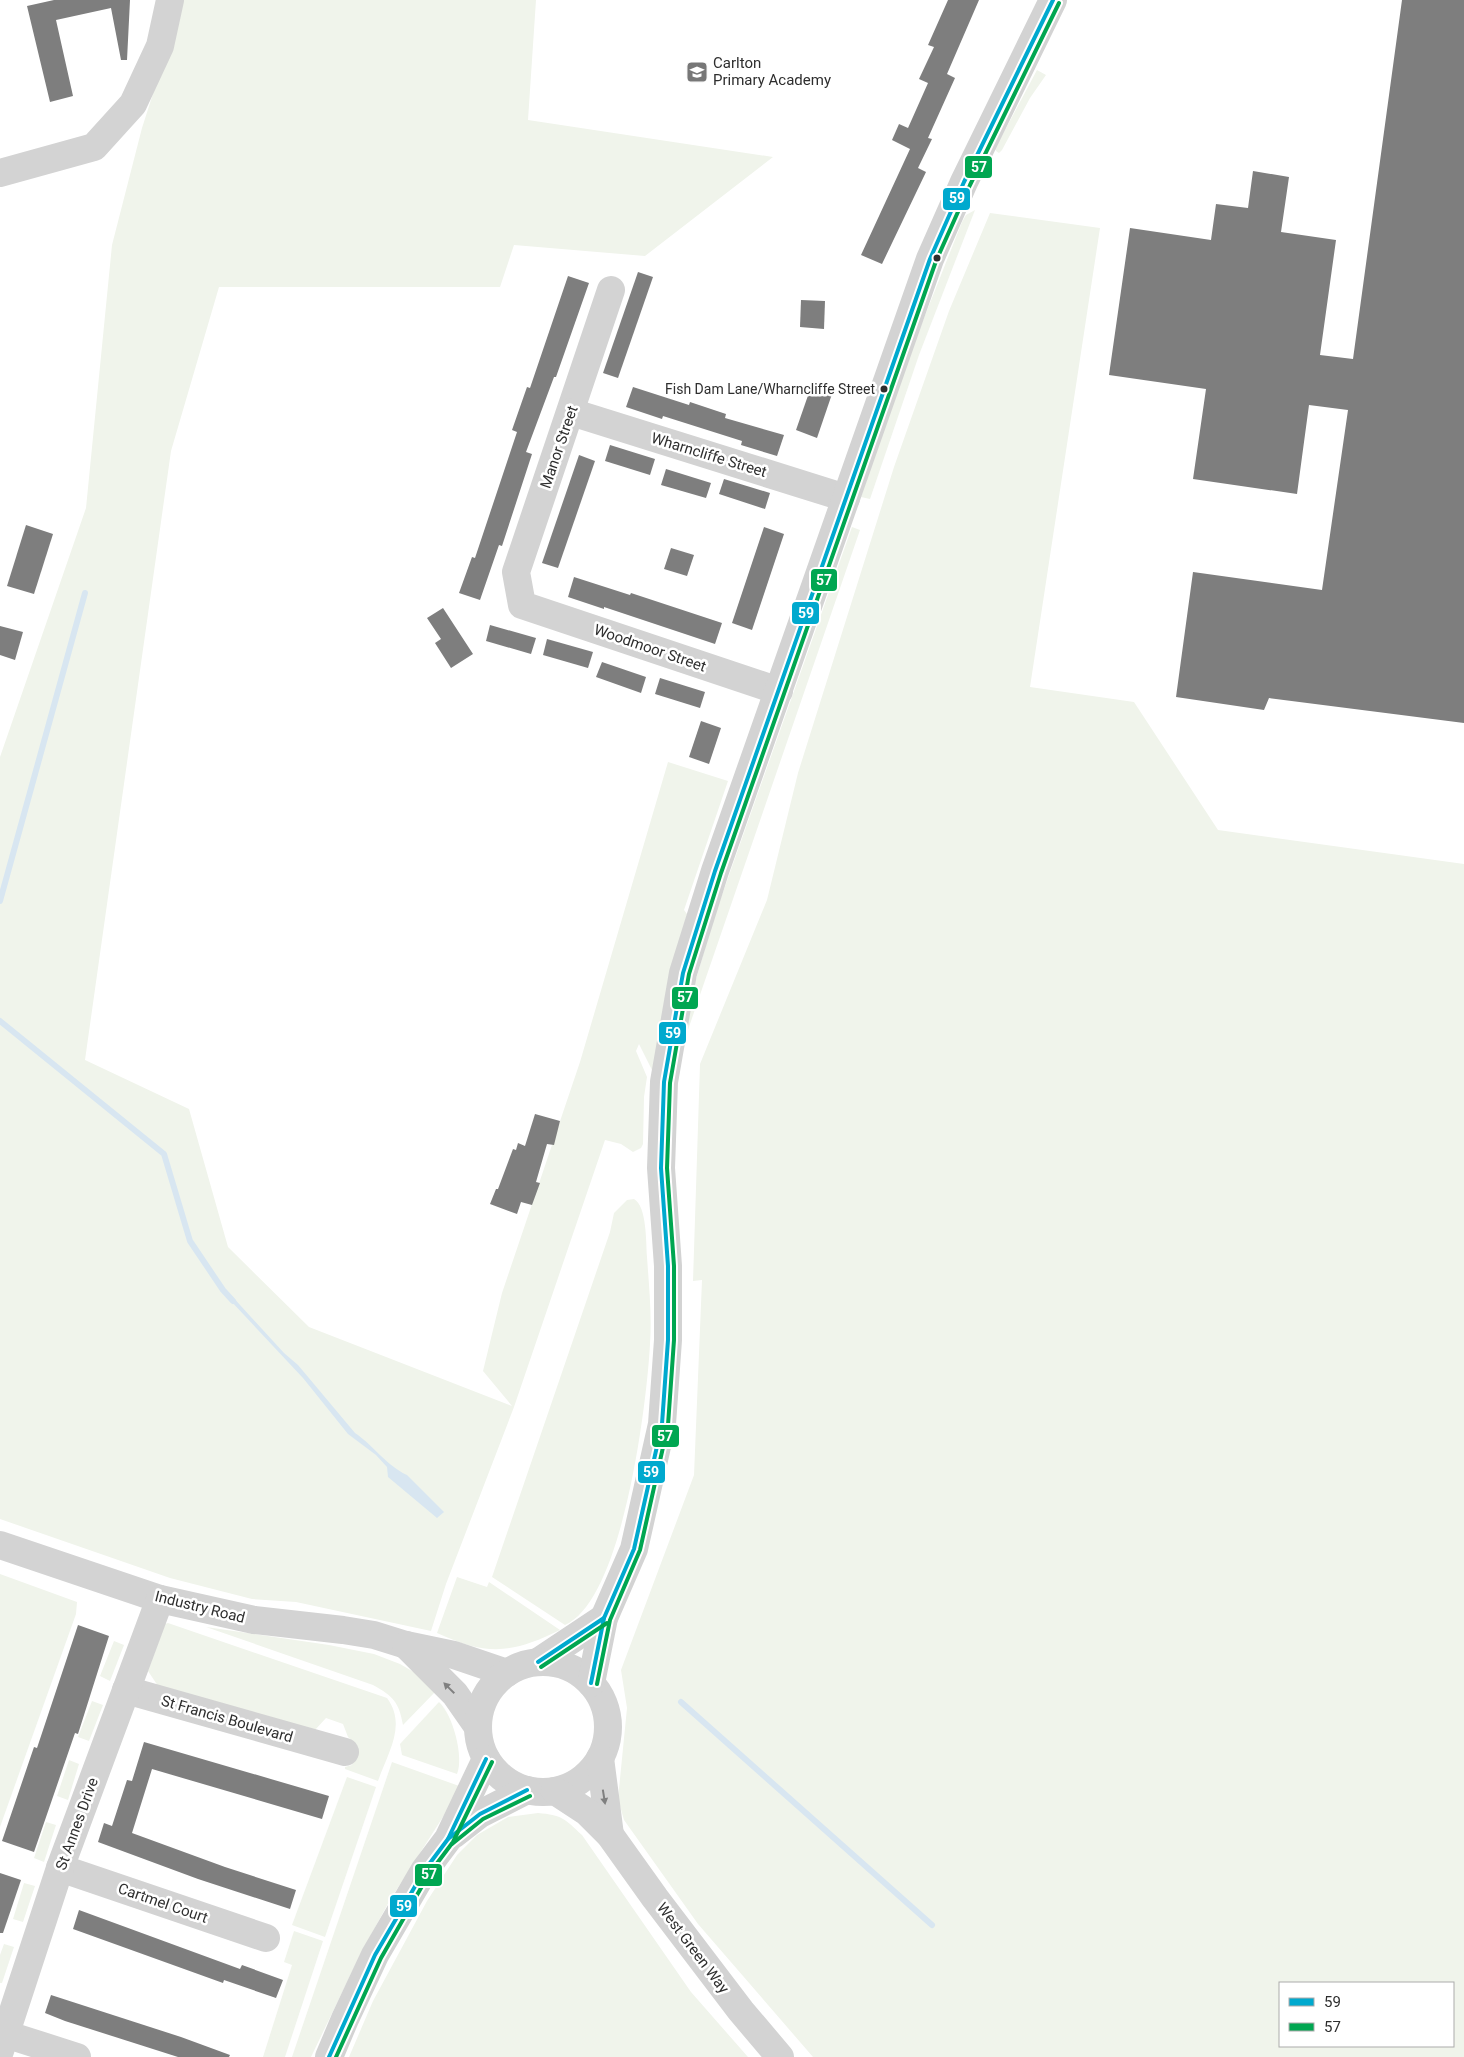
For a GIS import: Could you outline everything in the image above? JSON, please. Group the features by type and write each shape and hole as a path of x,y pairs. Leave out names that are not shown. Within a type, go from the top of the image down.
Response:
{"street":[{"path":"0,173 94,147 133,104 160,46 170,0"},
{"path":"591,1683 604,1618 634,1549 662,1424 668,1340 668,1266 661,1168 664,1082 683,972 715,871 930,259 964,182 1053,0"},
{"name":"Manor Street","path":"522,605 516,572 612,290"},
{"name":"Wharncliffe Street","path":"571,412 846,498"},
{"name":"Woodmoor Street","path":"522,605 779,692"},
{"name":"Industry Road","path":"0,1545 160,1599 254,1620 374,1635 454,1655 507,1673"},
{"name":"St Annes Drive","path":"3,2042 60,1868 160,1599"},
{"path":"538,1662 604,1618"},
{"name":"Industry Road","path":"406,1644 455,1694 478,1727"},
{"path":"538,1662 553,1663 567,1667 591,1683 600,1697 607,1720 606,1743 600,1758 582,1780 569,1787 555,1791 527,1790 511,1784 497,1773 486,1759 480,1744 478,1727 480,1711 486,1696 495,1683 507,1673 522,1666 538,1662"},
{"name":"St Francis Boulevard","path":"126,1690 335,1744"},
{"name":"West Green Way","path":"600,1758 610,1835"},
{"path":"329,2057 375,1955 424,1871 448,1839 486,1759"},
{"path":"448,1839 480,1814 527,1790"},
{"name":"West Green Way","path":"555,1791 586,1812 610,1835 741,2011 780,2057"},
{"name":"Cartmel Court","path":"60,1868 266,1938"},
{"path":"3,2042 77,2057"}],"shaded area":[{"path":"183,0 536,0 528,120 773,157 645,256 514,245 500,287 219,287 171,451 85,1060 189,1109 228,1247 309,1327 512,1406 483,1371 502,1293 580,1062 668,762 728,781 684,910 687,914 673,965 653,1072 639,1044 636,1051 647,1077 644,1097 643,1144 641,1148 633,1152 621,1144 605,1140 514,1407 446,1584 431,1631 296,1602 252,1599 170,1578 0,1519 0,757 86,508 112,245 142,128"},
{"path":"1037,70 1046,75 1030,98 999,153 995,149"},
{"path":"975,210 919,355 870,499 861,497 909,356 962,222 966,215"},
{"path":"990,213 1100,228 1030,687 1134,702 1218,830 1464,864 1464,2057 813,2057 698,1924 624,1820 618,1799 627,1708 621,1670 694,1475 702,1280 693,1281 700,1064 767,900 798,773 894,467 949,311"},
{"path":"852,527 860,530 680,1053 690,999 716,912"},
{"path":"634,1199 638,1203 644,1217 650,1300 650,1344 644,1409 628,1497 617,1541 602,1579 585,1608 565,1625 492,1577 610,1232 614,1213 627,1200"},
{"path":"230,1294 284,1353 298,1365 355,1433 393,1466 407,1475 444,1512 437,1518 388,1477 387,1467 376,1455 348,1434 303,1378 230,1300 227,1296"},
{"path":"0,1574 77,1602 76,1614 0,1827"},
{"path":"457,1577 487,1587 489,1582 560,1630 527,1644 499,1649 470,1646 437,1633"},
{"path":"168,1623 387,1698 393,1708 396,1728 391,1749 378,1781 345,1769 345,1767 352,1765 357,1745 348,1737 343,1724 326,1718 315,1730 158,1686 148,1671 165,1624"},
{"path":"206,1627 329,1645 374,1654 400,1664 419,1675 436,1691 403,1725 394,1700 373,1685"},
{"path":"114,1641 124,1645 110,1681 100,1676"},
{"path":"92,1701 103,1705 89,1741 78,1737"},
{"path":"439,1702 449,1716 456,1736 459,1757 457,1774 402,1755 400,1744"},
{"path":"69,1760 79,1764 68,1800 57,1796"},
{"path":"392,1762 462,1787 390,1900 361,1953 311,2057 292,2057"},
{"path":"347,1777 376,1787 325,1937 292,1925"},
{"path":"538,1813 553,1815 563,1819 582,1835 691,1992 748,2057 349,2057 373,2001 427,1901 457,1855 477,1835 508,1817"},
{"path":"46,1822 56,1825 44,1862 34,1858"},
{"path":"24,1883 35,1886 23,1922 13,1919"},
{"path":"294,1931 323,1941 285,2057 263,2057 292,1965 284,1962"},
{"path":"4,1944 14,1947 2,1983 0,1983 0,1955"}],"building":[{"path":"54,0 130,0 127,60 121,60 111,8 56,20 73,96 50,102 27,6"},
{"path":"948,0 979,0 947,74 955,78 928,138 932,139 918,168 926,172 882,264 861,255 910,149 892,140 899,124 908,128 928,83 919,79 934,47 928,45"},
{"path":"1402,0 1464,0 1464,723 1269,698 1264,710 1176,697 1193,572 1322,590 1348,410 1309,405 1297,494 1193,479 1206,389 1109,375 1130,228 1211,240 1216,204 1248,208 1253,171 1289,177 1281,232 1336,240 1320,355 1353,359"},
{"path":"638,272 653,277 618,378 603,373"},
{"path":"568,276 589,283 556,377 554,377 526,452 532,454 502,546 499,545 480,600 459,593 472,557 475,558 517,432 512,430 527,387 530,388"},
{"path":"801,300 825,301 824,329 800,327"},
{"path":"812,384 833,391 817,438 796,430"},
{"path":"633,387 689,405 690,402 726,414 725,418 784,435 777,456 741,445 742,441 663,416 662,419 626,407"},
{"path":"610,445 655,459 650,475 605,461"},
{"path":"579,455 595,461 558,568 542,563"},
{"path":"666,469 711,483 706,498 661,485"},
{"path":"724,479 770,493 765,509 719,494"},
{"path":"26,525 53,534 34,594 7,586"},
{"path":"764,527 784,534 752,630 732,623"},
{"path":"671,548 694,555 687,576 664,569"},
{"path":"574,577 630,595 631,593 722,623 715,644 568,597"},
{"path":"443,608 473,654 451,668 435,643 441,639 427,618"},
{"path":"490,625 536,638 531,654 486,641"},
{"path":"0,626 23,632 15,660 0,655"},
{"path":"547,639 593,652 588,668 543,655"},
{"path":"602,662 646,677 641,693 596,677"},
{"path":"660,678 705,692 700,708 655,694"},
{"path":"701,721 721,728 709,764 689,757"},
{"path":"535,1114 560,1121 554,1145 547,1144 536,1182 540,1183 532,1205 521,1202 517,1214 490,1204 496,1189 498,1189 513,1149 516,1150 518,1143 525,1146"},
{"path":"78,1625 109,1636 78,1734 75,1733 34,1852 2,1841 34,1747 37,1748"},
{"path":"144,1742 329,1796 322,1819 152,1769 132,1833 225,1867 296,1890 290,1909 198,1879 98,1842 104,1823 112,1826 127,1780 132,1781"},
{"path":"0,1873 21,1880 3,1933 0,1933"},
{"path":"79,1910 240,1969 242,1965 283,1980 276,1998 224,1980 223,1983 73,1929"},
{"path":"51,1995 230,2055 229,2057 178,2057 65,2021 45,2013"}],"waterway":[{"path":"0,901 85,593"},
{"path":"0,1021 164,1154 190,1241 223,1290 233,1301"},
{"path":"681,1702 932,1925"}],"transit line":[{"name":"59","path":"591,1683 604,1618 634,1549 662,1424 668,1340 668,1266 661,1168 664,1082 683,973 715,871 930,259 964,182 1053,0"},
{"name":"57","path":"597,1684 610,1620 640,1550 668,1425 674,1340 674,1266 667,1168 670,1083 689,974 721,873 936,261 970,185 1059,3"},
{"name":"59","path":"538,1662 604,1618"},
{"name":"57","path":"541,1667 607,1623"},
{"name":"59","path":"329,2057 375,1955 424,1871 448,1839 486,1759"},
{"name":"57","path":"336,2057 381,1958 429,1874 453,1842 492,1762"},
{"name":"59","path":"448,1839 480,1814 527,1790"},
{"name":"57","path":"452,1844 483,1819 530,1796"}],"place":[{"name":"Carlton Primary Academy","path":"697,72"},
{"name":"Fish Dam Lane/Wharncliffe Street","path":"884,389"}]}
